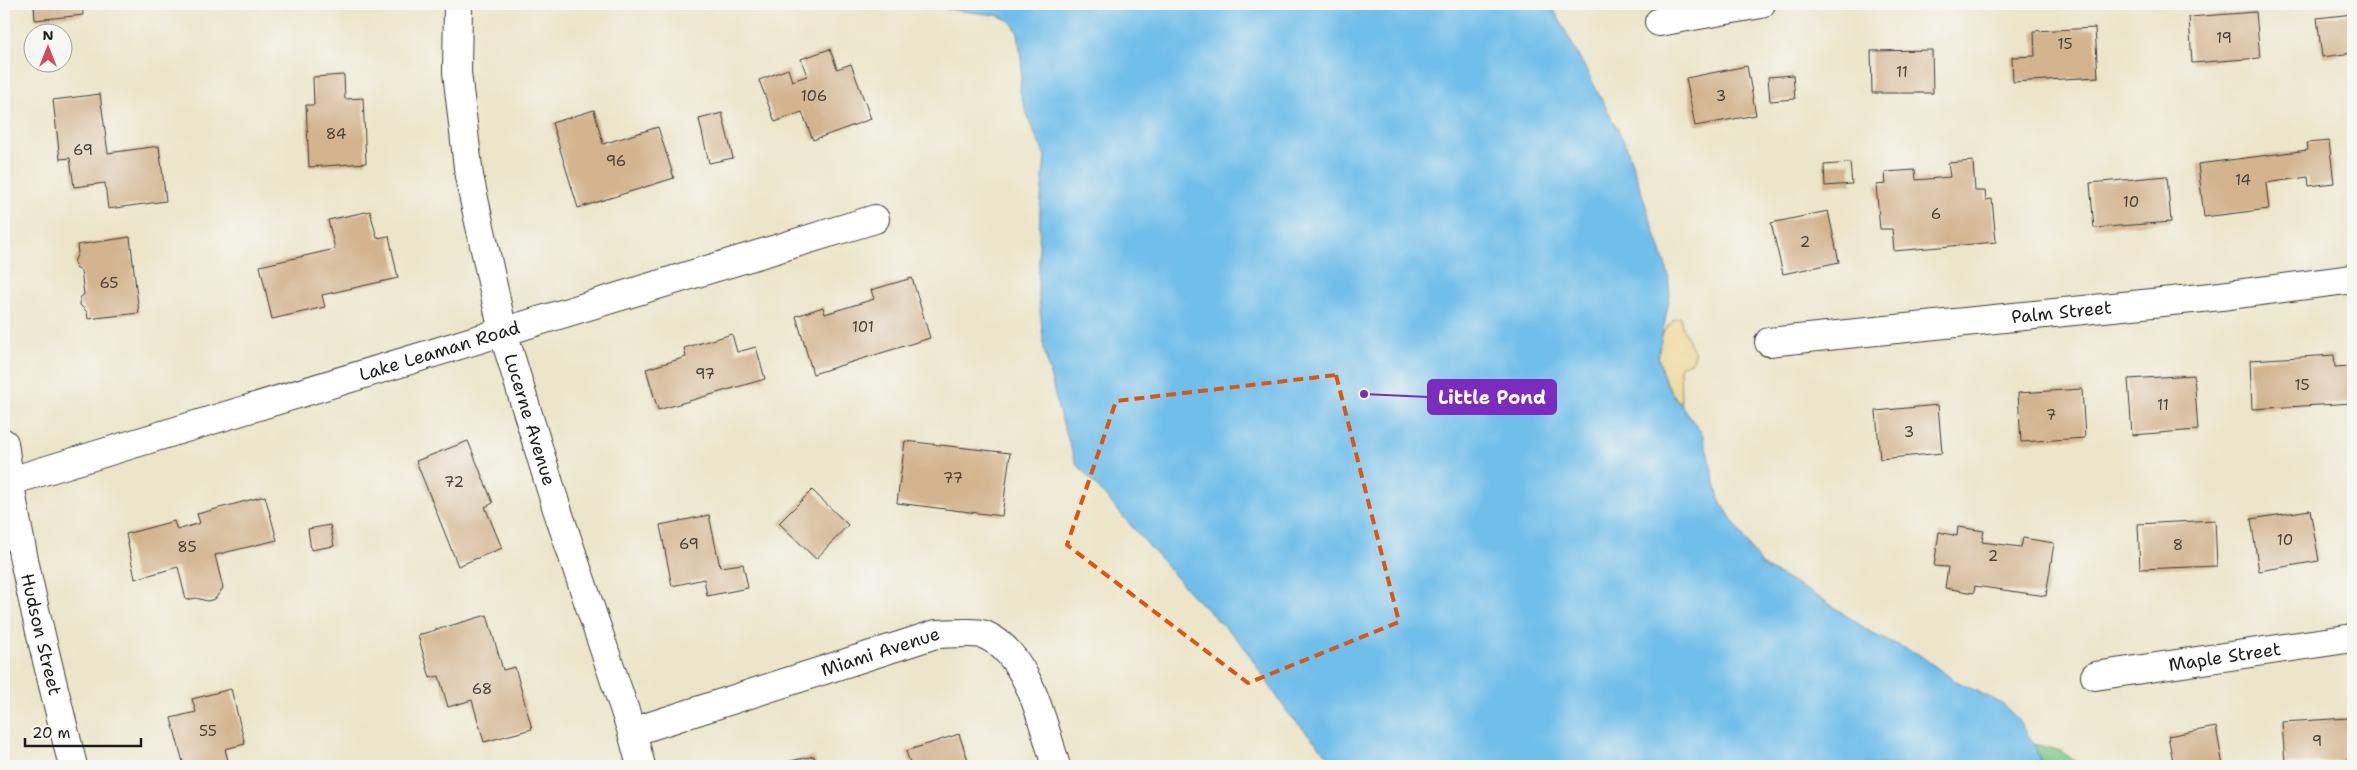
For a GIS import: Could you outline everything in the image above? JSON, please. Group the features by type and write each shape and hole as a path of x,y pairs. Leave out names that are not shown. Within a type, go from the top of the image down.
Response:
{"street":[{"name":"Lucerne Avenue","path":"458,4 457,72 469,176 503,332 556,506 632,732 641,766"},
{"path":"1659,22 1761,4"},
{"name":"Lake Leaman Road","path":"6,482 875,219"},
{"name":"Palm Street","path":"1769,342 2221,296 2353,279"},
{"name":"Hudson Street","path":"4,443 6,482 43,647 73,766"},
{"name":"Miami Avenue","path":"632,732 936,634 984,635 1007,651 1030,684 1056,766"},
{"name":"Maple Street","path":"2095,676 2353,638"}],"highlighted area":[{"path":"1336,375 1399,622 1248,683 1067,545 1116,401"}],"green space":[{"path":"2034,744 2061,751 2081,766 2042,766"}],"sand":[{"path":"1681,317 1682,327 1695,353 1693,361 1680,366 1681,406 1663,375 1658,357 1658,348 1660,339 1666,329 1674,319"}],"water":[{"path":"941,4 1551,4 1626,145 1668,273 1670,295 1658,356 1665,383 1703,435 1719,499 1761,565 1822,599 1875,635 1918,654 1954,680 2001,703 2015,716 2034,744 2042,766 1338,766 1288,713 1242,644 1193,596 1076,463 1059,412 1044,349 1038,290 1040,209 1045,156 1030,123 1020,92 1022,67 1018,33 1010,21 996,15 946,9"}],"building":[{"path":"34,4 82,4 83,15 35,20"},
{"path":"2256,12 2260,58 2192,63 2189,17"},
{"path":"2353,14 2353,53 2322,57 2317,18"},
{"path":"2095,28 2098,77 2013,82 2012,57 2035,56 2034,31"},
{"path":"830,49 837,69 851,64 871,119 813,140 802,112 775,122 759,80 788,69 792,81 807,76 801,59"},
{"path":"1932,50 1933,93 1872,93 1871,51"},
{"path":"1747,66 1756,115 1695,126 1686,78"},
{"path":"344,75 345,99 363,98 366,163 309,167 306,105 314,105 313,77"},
{"path":"1793,75 1795,99 1770,101 1768,77"},
{"path":"100,94 108,153 159,146 166,201 108,209 105,183 74,187 70,158 60,159 53,100"},
{"path":"594,110 603,144 658,127 674,178 578,208 552,123"},
{"path":"722,113 733,158 709,163 699,119"},
{"path":"2329,141 2334,183 2309,186 2308,177 2266,183 2269,209 2204,217 2198,164 2308,150 2307,143"},
{"path":"1973,161 1975,191 1985,191 1986,200 1992,199 1996,242 1894,251 1892,229 1880,229 1876,185 1886,184 1885,172 1915,170 1916,180 1950,177 1948,163"},
{"path":"1850,163 1852,184 1825,186 1824,165"},
{"path":"2167,176 2171,222 2094,228 2090,183"},
{"path":"370,211 377,238 389,236 398,278 322,295 325,307 272,319 260,266 335,249 328,220"},
{"path":"1828,211 1839,262 1783,274 1771,223"},
{"path":"130,237 139,313 88,319 87,312 80,305 80,298 84,294 81,271 76,268 74,262 78,253 77,245"},
{"path":"912,278 930,338 813,374 796,316 823,307 825,314 874,299 871,290"},
{"path":"732,334 737,352 756,347 765,379 658,410 646,369 686,357 684,348"},
{"path":"2334,355 2335,367 2353,366 2353,403 2252,409 2250,360"},
{"path":"2194,375 2198,430 2132,435 2128,379"},
{"path":"2082,389 2085,438 2021,442 2018,393"},
{"path":"1938,405 1942,453 1880,459 1876,411"},
{"path":"468,441 493,503 485,507 502,548 458,566 416,461"},
{"path":"905,441 1010,453 1002,516 897,503"},
{"path":"812,490 848,525 816,559 779,523"},
{"path":"265,496 277,540 215,555 223,588 215,599 207,601 196,598 186,600 178,567 135,579 126,534 174,521 177,530 200,523 197,514"},
{"path":"2310,510 2319,561 2259,571 2251,519"},
{"path":"709,515 720,567 743,564 748,588 707,596 704,579 672,586 660,525"},
{"path":"2215,520 2217,566 2140,569 2138,524"},
{"path":"330,525 334,546 311,550 308,529"},
{"path":"1958,527 1984,531 1982,542 2021,547 2023,538 2054,543 2046,596 1975,586 1974,593 1945,588 1948,567 1934,566 1939,532 1957,536"},
{"path":"487,615 503,670 515,667 532,729 484,742 472,700 448,707 439,676 430,678 418,635"},
{"path":"231,689 245,744 225,749 229,764 219,766 184,766 171,718 196,712 192,699"},
{"path":"2349,718 2352,760 2285,764 2282,722"},
{"path":"2216,727 2223,766 2174,766 2168,736"},
{"path":"959,734 970,766 911,766 906,751"},
{"path":"814,756 817,766 772,766 772,765"}],"place":[{"name":"Little Pond","path":"1364,394"}]}
